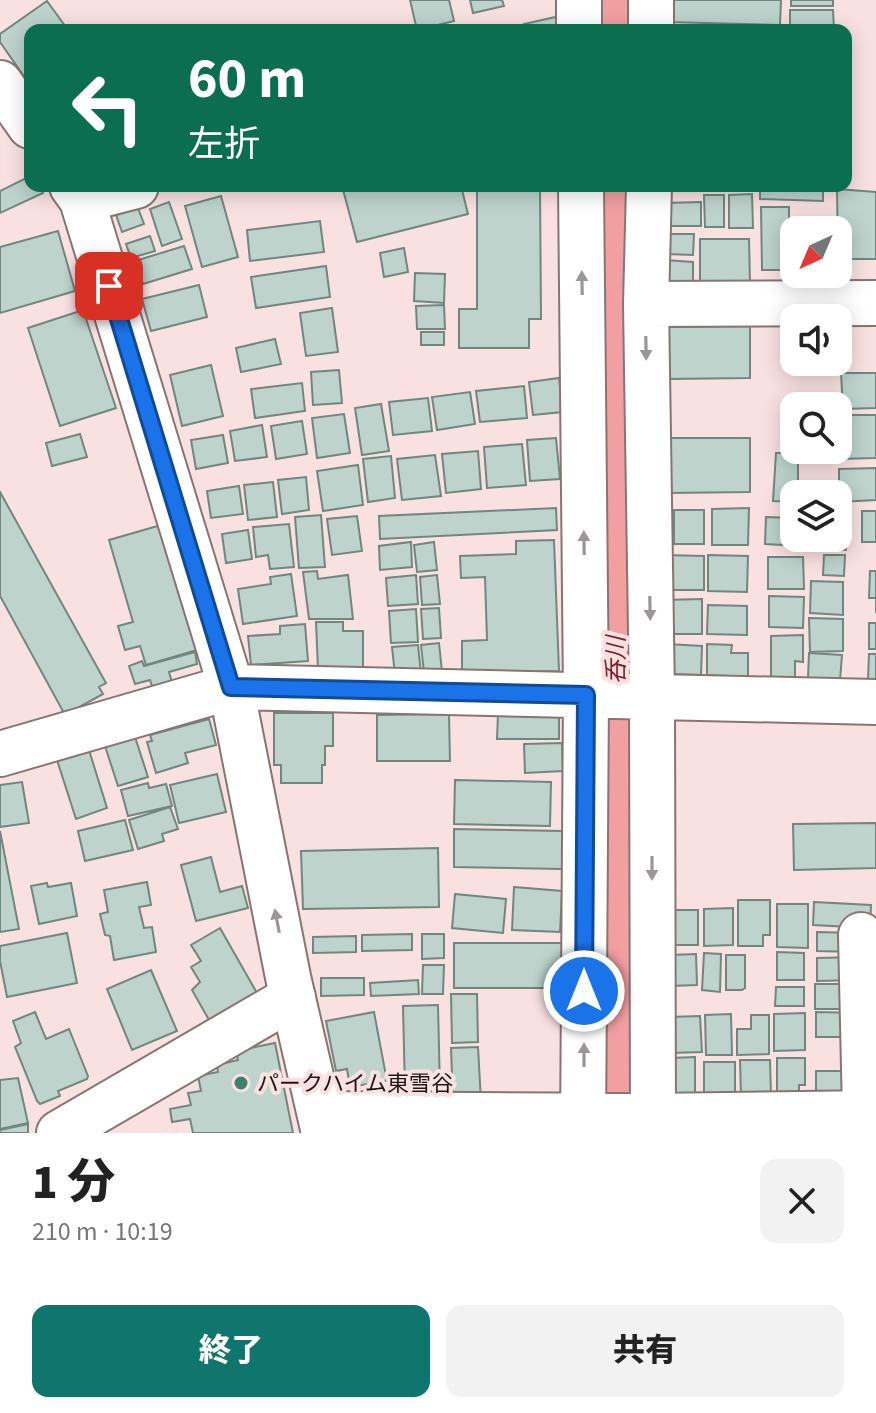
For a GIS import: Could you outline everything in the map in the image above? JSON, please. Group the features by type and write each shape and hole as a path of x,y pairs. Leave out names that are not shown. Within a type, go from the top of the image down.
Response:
{"street":[{"path":"579,0 579,24"},
{"path":"651,0 651,24"},
{"path":"0,83 24,117"},
{"path":"581,192 592,696 588,1121"},
{"path":"649,192 646,304 651,1121"},
{"path":"77,193 231,687 293,997 322,1124 651,1121 871,1113 861,935"},
{"path":"646,304 876,303"},
{"path":"0,754 231,687 876,702"},
{"path":"59,1133 293,997"}],"water":[{"path":"595,0 645,0 644,24 595,24"},
{"name":"呑川","path":"596,192 642,192 641,1133 602,1133"}],"building":[{"path":"410,0 449,0 454,21 416,24"},
{"path":"470,0 502,0 504,6 473,13"},
{"path":"667,0 781,0 780,24 666,22"},
{"path":"791,0 833,0 833,6 791,6"},
{"path":"47,1 64,24 24,24 24,76 0,42 0,34"},
{"path":"790,10 833,10 834,24 790,24"},
{"path":"560,16 562,24 524,24"},
{"path":"24,179 24,192 43,193 0,213 0,191"},
{"path":"344,192 462,192 468,214 357,242"},
{"path":"477,192 540,192 541,319 529,319 529,348 459,348 459,309 477,309"},
{"path":"760,192 823,192 823,201 760,199"},
{"path":"837,192 876,192 876,259 852,259 852,216 837,216"},
{"path":"752,194 753,228 729,228 729,195"},
{"path":"704,195 724,195 724,227 705,227"},
{"path":"221,196 238,257 202,267 185,206"},
{"path":"169,202 182,239 162,246 150,209"},
{"path":"701,202 701,226 665,226 664,203"},
{"path":"761,207 789,207 789,216 780,216 780,270 762,270"},
{"path":"138,208 144,224 122,232 116,215"},
{"path":"320,221 324,252 250,261 247,230"},
{"path":"58,231 75,291 0,313 0,247"},
{"path":"666,234 694,234 693,255 666,254"},
{"path":"150,236 155,251 131,258 126,244"},
{"path":"700,239 749,239 750,283 700,283"},
{"path":"184,246 192,269 143,284 135,261"},
{"path":"404,248 408,272 384,277 380,253"},
{"path":"665,260 693,262 693,282 664,282"},
{"path":"326,266 330,297 256,308 251,277"},
{"path":"415,273 445,274 444,303 414,301"},
{"path":"199,285 207,317 151,331 142,299"},
{"path":"444,305 445,329 417,329 416,306"},
{"path":"332,308 338,352 306,356 300,313"},
{"path":"83,310 116,408 60,426 28,328"},
{"path":"750,326 750,378 668,379 668,327"},
{"path":"421,332 444,332 444,345 421,345"},
{"path":"275,339 281,364 241,372 236,348"},
{"path":"211,365 223,416 182,426 170,375"},
{"path":"339,370 342,403 313,405 311,372"},
{"path":"876,373 876,408 852,409 852,392 842,392 841,376"},
{"path":"559,378 563,412 533,415 529,382"},
{"path":"302,383 305,411 255,418 251,389"},
{"path":"524,386 527,418 480,422 476,391"},
{"path":"470,392 475,424 437,430 432,397"},
{"path":"428,398 432,431 393,435 389,402"},
{"path":"381,404 389,451 362,455 355,408"},
{"path":"344,414 350,453 317,458 312,418"},
{"path":"852,415 876,415 876,458 852,459"},
{"path":"302,421 307,454 276,459 271,426"},
{"path":"262,425 267,457 235,461 230,431"},
{"path":"80,434 87,457 52,466 46,443"},
{"path":"223,435 228,463 196,469 191,440"},
{"path":"556,438 560,479 530,481 527,440"},
{"path":"668,438 750,438 750,492 668,493"},
{"path":"522,444 526,485 487,488 484,447"},
{"path":"478,451 481,489 446,493 442,454"},
{"path":"776,453 780,453 780,464 798,464 798,480 780,480 780,501 773,501"},
{"path":"435,455 441,496 402,500 397,459"},
{"path":"391,456 395,498 368,502 363,459"},
{"path":"358,465 363,505 323,511 317,471"},
{"path":"876,468 876,500 852,501 852,480 839,480 839,469"},
{"path":"306,477 309,510 282,514 278,480"},
{"path":"273,482 277,517 248,520 244,485"},
{"path":"239,486 243,514 211,518 207,491"},
{"path":"0,492 106,683 99,687 103,694 65,715 0,596"},
{"path":"556,508 557,530 380,539 379,516"},
{"path":"749,508 748,545 712,545 712,509"},
{"path":"674,510 704,510 704,544 674,544"},
{"path":"862,511 876,511 876,542 862,542"},
{"path":"321,515 325,567 299,568 295,517"},
{"path":"357,516 362,551 332,555 327,519"},
{"path":"766,517 780,518 780,545 765,544"},
{"path":"289,524 294,567 270,569 268,555 256,557 253,527"},
{"path":"161,525 197,650 146,665 140,646 125,650 118,626 133,622 109,540"},
{"path":"248,530 252,559 226,563 222,534"},
{"path":"554,540 559,671 462,674 462,641 487,640 485,577 461,578 460,556 516,554 516,541"},
{"path":"411,542 412,567 380,570 379,546"},
{"path":"434,542 437,570 417,572 414,545"},
{"path":"664,555 704,556 704,590 665,590"},
{"path":"708,555 748,556 747,592 708,591"},
{"path":"824,555 845,555 844,576 823,575"},
{"path":"768,557 803,557 804,589 768,589"},
{"path":"317,571 318,579 348,575 353,619 309,619 303,572"},
{"path":"870,571 876,571 876,598 869,598"},
{"path":"291,574 297,616 243,624 238,589 271,584 270,577"},
{"path":"416,575 418,604 388,606 386,578"},
{"path":"437,575 440,604 422,605 420,577"},
{"path":"811,581 843,582 843,615 810,613"},
{"path":"769,596 804,597 803,628 769,627"},
{"path":"702,599 702,634 665,634 664,600"},
{"path":"708,605 747,606 747,635 707,634"},
{"path":"439,608 441,638 423,639 421,609"},
{"path":"416,609 418,642 391,643 389,611"},
{"path":"809,618 843,619 843,651 810,652"},
{"path":"316,622 343,622 343,631 363,631 363,670 318,669"},
{"path":"869,623 876,623 876,649 869,649"},
{"path":"305,624 308,661 251,665 248,636 280,634 280,626"},
{"path":"803,635 803,662 795,661 795,679 771,680 771,636"},
{"path":"439,643 442,672 424,673 421,645"},
{"path":"667,644 702,646 701,675 665,674"},
{"path":"707,644 732,645 731,653 748,653 748,677 707,675"},
{"path":"418,645 421,673 395,675 392,647"},
{"path":"195,652 197,664 169,672 172,682 152,686 150,680 135,684 129,666 142,661 144,666"},
{"path":"809,653 842,655 840,680 808,678"},
{"path":"869,654 876,654 876,680 868,679"},
{"path":"274,713 333,713 333,746 325,746 322,783 281,783 281,765 274,765"},
{"path":"449,714 450,761 377,761 377,715"},
{"path":"498,714 559,714 559,739 497,739"},
{"path":"209,719 216,745 185,753 188,763 156,773 147,742 152,741 150,735"},
{"path":"135,737 148,777 118,786 105,746"},
{"path":"562,743 563,771 525,773 524,744"},
{"path":"89,750 107,808 76,819 57,760"},
{"path":"217,774 226,812 179,823 170,785"},
{"path":"455,780 551,782 550,826 454,824"},
{"path":"22,782 29,823 0,827 0,785"},
{"path":"148,783 149,788 166,784 172,806 128,816 121,790"},
{"path":"170,807 178,829 162,834 164,841 138,849 129,820"},
{"path":"125,820 133,850 85,861 78,831"},
{"path":"876,823 876,868 794,870 793,824"},
{"path":"454,829 562,831 562,869 454,867"},
{"path":"0,831 19,929 0,932"},
{"path":"438,848 439,907 303,909 301,851"},
{"path":"211,857 220,892 242,886 248,908 196,921 181,865"},
{"path":"147,882 151,905 139,907 144,928 152,927 156,952 114,960 110,936 105,935 100,914 108,912 104,890"},
{"path":"47,883 48,887 71,883 77,916 39,924 31,886"},
{"path":"514,887 562,891 560,932 512,930"},
{"path":"455,894 506,899 503,933 452,928"},
{"path":"738,900 770,900 770,935 763,935 763,946 738,946"},
{"path":"814,902 871,905 870,928 813,925"},
{"path":"777,904 808,904 808,948 777,947"},
{"path":"733,908 733,945 704,946 704,909"},
{"path":"668,910 698,910 698,945 669,945"},
{"path":"220,928 257,993 209,1020 192,990 200,982 191,967 201,961 191,945"},
{"path":"817,932 855,933 855,952 817,951"},
{"path":"67,933 77,983 7,997 0,946"},
{"path":"412,934 412,950 362,951 362,935"},
{"path":"422,934 444,934 444,958 422,959"},
{"path":"356,936 356,952 313,953 313,937"},
{"path":"454,943 563,943 563,988 454,988"},
{"path":"777,952 804,953 804,980 777,980"},
{"path":"704,953 721,954 720,992 702,990"},
{"path":"696,954 697,985 670,986 670,955"},
{"path":"726,955 745,955 745,988 742,990 726,990"},
{"path":"856,957 857,980 817,981 817,958"},
{"path":"423,965 444,965 443,994 422,994"},
{"path":"151,970 177,1031 132,1050 107,989"},
{"path":"321,978 364,978 364,995 321,996"},
{"path":"418,980 419,994 371,996 370,983"},
{"path":"815,984 852,984 852,1009 815,1009"},
{"path":"776,987 804,987 804,1006 775,1006"},
{"path":"451,994 477,994 478,1042 452,1043"},
{"path":"438,1005 440,1091 405,1091 403,1006"},
{"path":"35,1012 46,1039 69,1029 88,1076 58,1091 60,1096 40,1104 15,1047 21,1043 13,1021"},
{"path":"374,1012 387,1081 350,1087 347,1069 336,1071 326,1021"},
{"path":"816,1012 858,1013 858,1037 816,1037"},
{"path":"805,1013 805,1050 774,1051 774,1014"},
{"path":"731,1014 732,1055 706,1055 705,1015"},
{"path":"751,1015 769,1015 769,1054 737,1055 737,1029 751,1029"},
{"path":"700,1016 702,1052 670,1053 669,1017"},
{"name":"パークハイム東雪谷","path":"275,1043 293,1133 193,1133 190,1119 172,1122 170,1109 191,1105 188,1093 201,1091 198,1076 218,1072 217,1065 238,1060 236,1051"},
{"path":"478,1047 481,1101 453,1102 451,1048"},
{"path":"695,1057 695,1097 671,1097 670,1058"},
{"path":"777,1058 805,1058 805,1085 799,1085 799,1094 777,1095"},
{"path":"740,1060 770,1060 771,1096 741,1096"},
{"path":"704,1062 735,1062 735,1097 704,1097"},
{"path":"816,1071 852,1071 853,1097 816,1097"},
{"path":"18,1078 28,1123 0,1129 0,1080"},
{"path":"28,1124 28,1133 0,1133 0,1130"}],"place":[{"name":"パークハイム東雪谷","path":"241,1083"}],"route":[{"path":"109,286 231,687 586,695 584,991"}]}
